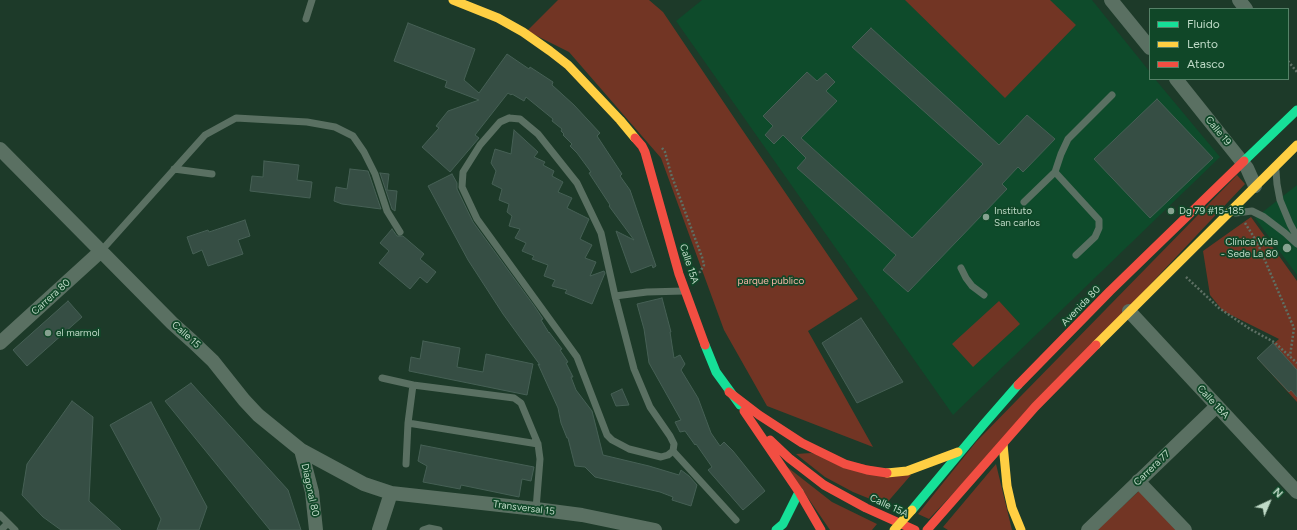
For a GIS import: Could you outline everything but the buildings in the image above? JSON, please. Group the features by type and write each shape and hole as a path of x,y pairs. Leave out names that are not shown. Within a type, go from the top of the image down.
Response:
{"main road":[{"name":"Calle 15A","path":"453,0 498,18 523,32 550,51 568,65 637,140 645,152 679,274 707,353 716,372 744,411 789,458 824,485 866,508 915,530"},
{"name":"Avenida 80","path":"894,530 1009,396 1110,291 1297,110"},
{"path":"929,527 1035,407 1129,311 1297,145"},
{"path":"729,392 759,415 802,443 846,464 867,470 888,473 906,471 961,451"},
{"path":"744,411 799,492 821,530"},
{"path":"1003,444 1007,486 1012,508 1021,530"},
{"path":"776,530 790,512 799,492"}],"street":[{"path":"1111,0 1149,47"},
{"path":"1239,0 1246,8"},
{"name":"Calle 19","path":"1177,80 1243,162 1255,186"},
{"name":"Calle 15","path":"0,149 172,323 213,361 258,415 301,450 364,484 391,493"},
{"name":"Carrera 80","path":"0,344 101,251"},
{"name":"Calle 18A","path":"1129,311 1297,492"},
{"name":"Carrera 77","path":"1088,530 1217,406"},
{"name":"Diagonal 80","path":"301,450 312,492 316,530"},
{"path":"1138,481 1185,530"},
{"path":"378,528 391,493"},
{"name":"Transversal 15","path":"391,493 582,515 655,530"}],"lane":[{"path":"306,19 312,0"},
{"path":"1024,202 1055,172 1068,139 1112,95"},
{"path":"101,251 205,135 236,118 307,122 335,127 353,136 364,152 375,174 387,210 400,232"},
{"path":"509,118 520,120 538,134 577,183 601,233 615,296 634,369 650,407 674,444 673,451 668,455 661,457 651,455 629,449 612,440 608,435 577,357 477,219 462,187 463,172 480,146 500,122 509,118"},
{"path":"1276,166 1280,200 1297,237"},
{"path":"174,169 212,174"},
{"path":"1055,172 1099,220 1099,228 1095,237 1076,256"},
{"path":"1228,214 1252,211 1266,218 1285,232 1297,244"},
{"path":"961,268 972,286 984,295"},
{"path":"615,296 647,292 686,291"},
{"path":"382,378 412,385 514,398 518,400 521,403 538,444 540,459 536,509"},
{"path":"406,464 412,385"},
{"path":"408,423 538,444"},
{"path":"673,451 736,520"},
{"path":"0,515 15,530"},
{"path":"1,530 8,523"},
{"path":"423,530 429,528 439,530"}],"path":[{"path":"1289,62 1297,72"},
{"path":"1242,217 1257,242 1294,328 1290,356"},
{"path":"1186,277 1219,308 1250,329 1274,342 1297,363"}],"shaded area":[{"name":"Instituto San carlos","path":"702,0 1092,0 1149,71 1149,80 1156,80 1220,157 953,415 676,21"},
{"name":"Clínica Vida - Sede La 80","path":"1297,185 1297,275 1255,218"}],"green space":[{"name":"parque publico","path":"558,0 649,0 663,12 858,299 808,331 873,447 767,406 724,330 661,158 569,52 527,31"},
{"path":"905,0 1050,0 1076,25 1005,98"},
{"path":"1237,175 1245,184 929,519 918,514 976,442"},
{"path":"1251,217 1297,281 1297,402 1257,358 1279,339 1223,311 1210,295 1203,251"},
{"path":"999,301 1020,324 973,367 952,344"},
{"path":"811,453 911,475 885,505 853,492 825,477 796,454"},
{"path":"996,464 1012,530 948,530 943,527"},
{"path":"786,466 832,502 877,524 872,530 830,530"},
{"path":"1140,490 1178,530 1097,530"}],"traffic: fast":[{"path":"1244,161 1297,110"},
{"path":"705,345 716,372 740,405"},
{"path":"912,510 1018,385"},
{"path":"776,530 783,524 799,492"}],"traffic: slow":[{"path":"453,0 498,18 523,32 550,51 568,65 635,138"},
{"path":"1096,345 1297,145"},
{"path":"1003,444 1007,486 1012,508 1021,530"},
{"path":"887,473 907,471 958,452"},
{"path":"894,530 912,510"}],"traffic: jam":[{"path":"635,138 645,152 679,274 705,345"},
{"path":"1018,385 1110,291 1244,161"},
{"path":"927,530 1035,407 1096,345"},
{"path":"729,392 759,415 802,443 845,464 867,470 887,473"},
{"path":"744,411 799,492 821,530"},
{"path":"770,440 789,458 824,485 866,508 915,530"}],"place":[{"name":"Dg 79 #15-185","path":"1171,211"},
{"name":"Instituto San carlos","path":"986,217"},
{"name":"Clínica Vida - Sede La 80","path":"1287,248"},
{"name":"el marmol","path":"48,333"}]}
